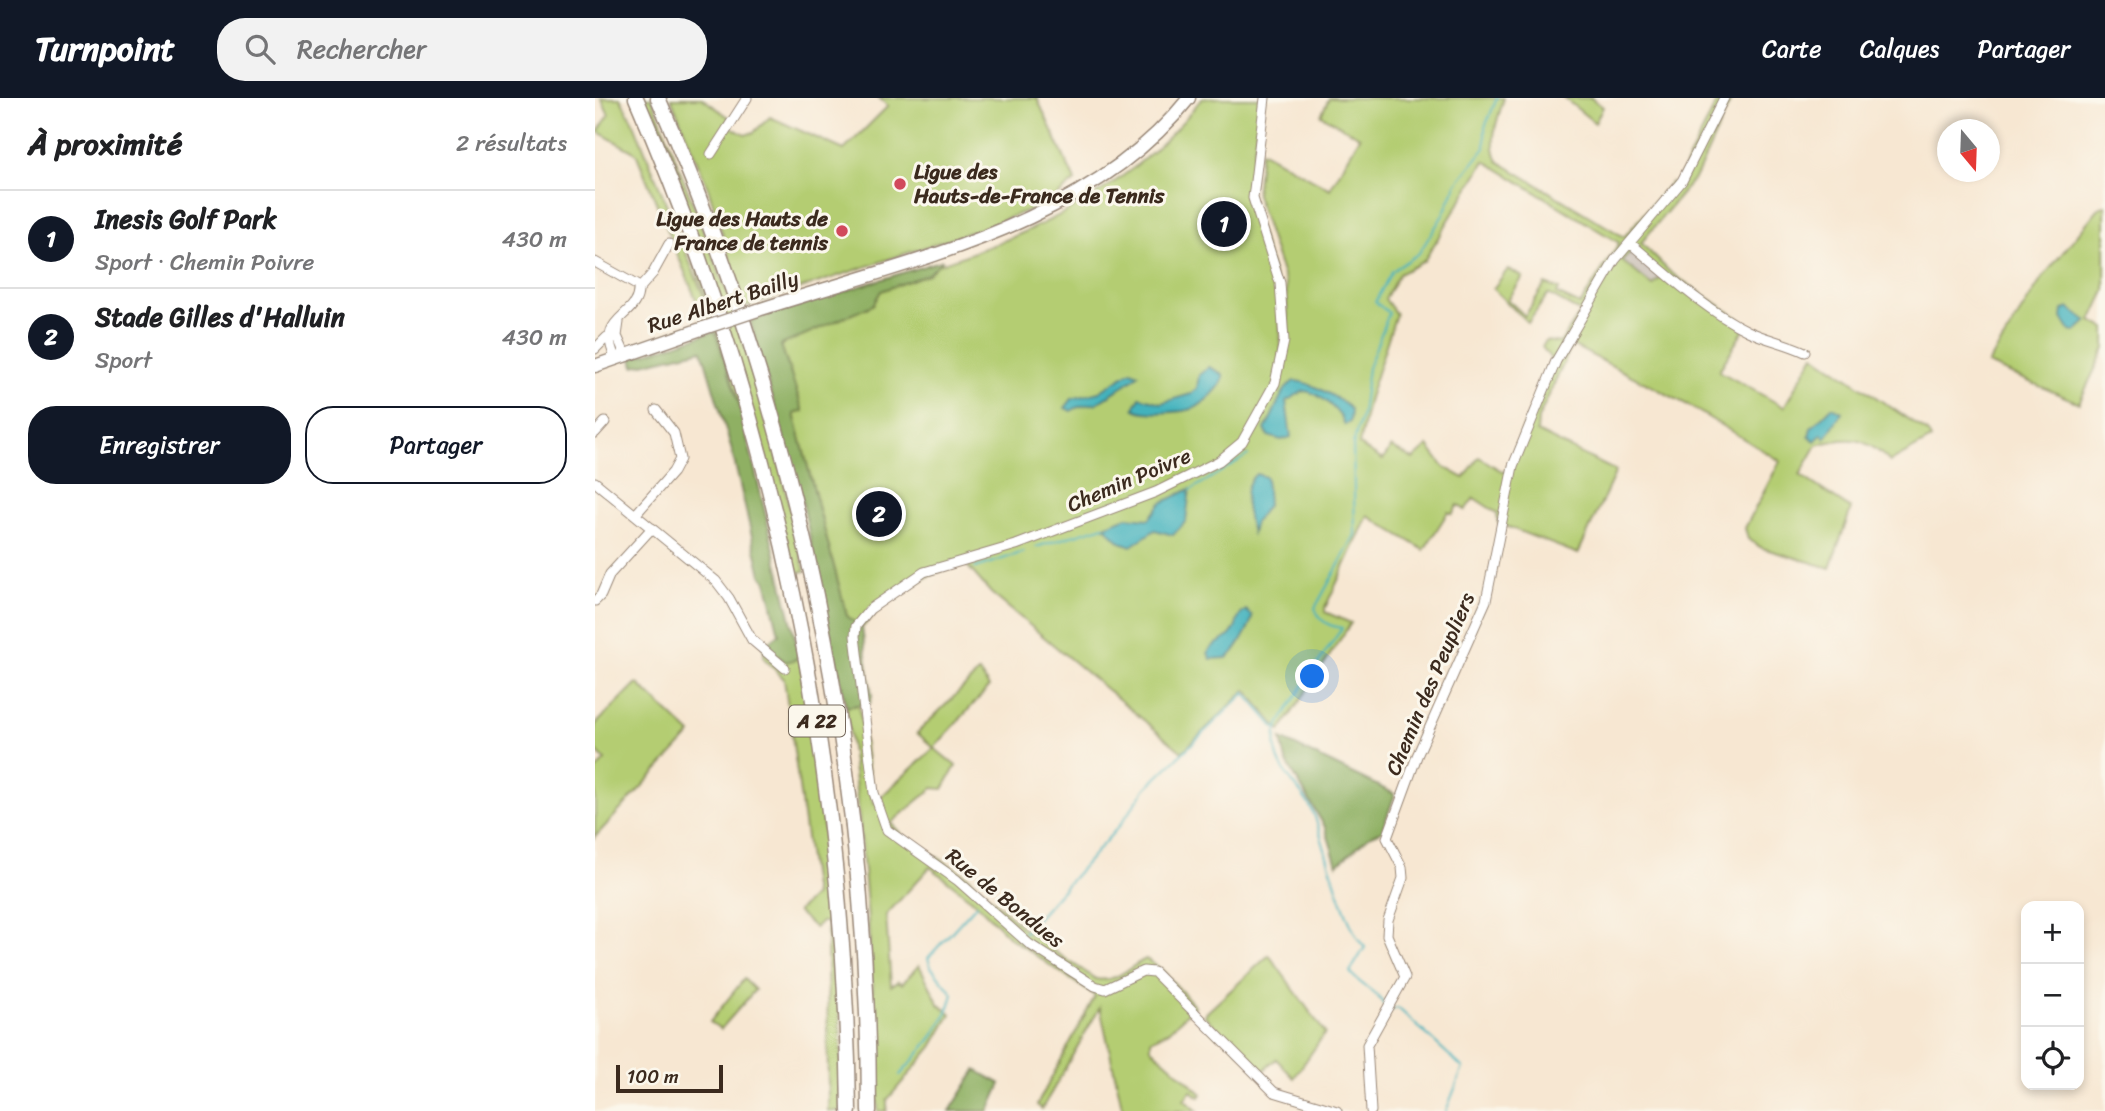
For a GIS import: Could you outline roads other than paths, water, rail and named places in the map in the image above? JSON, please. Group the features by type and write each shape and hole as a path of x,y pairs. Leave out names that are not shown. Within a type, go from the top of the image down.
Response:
{"highway":[{"path":"627,98 664,164"},
{"name":"A 22","path":"636,98 664,164 741,386 773,503 803,638 825,771 838,884 847,1013 849,1111"},
{"name":"A 22","path":"658,98 730,286 790,486 834,695 859,890 869,1111"},
{"path":"666,98 709,211 730,286"}],"main road":[{"name":"Rue Albert Bailly","path":"595,366 959,245 1054,207 1124,163 1162,129 1189,98"}],"street":[{"path":"711,154 747,98"},
{"name":"Chemin Poivre","path":"856,626 870,609 932,569 1016,545 1156,492 1219,461 1242,442 1278,378 1285,341 1280,283 1253,198 1265,98"},
{"name":"Chemin des Peupliers","path":"1371,1111 1367,1045 1405,977 1386,930 1403,878 1402,867 1388,845 1388,832 1422,743 1486,601 1511,470 1565,344 1615,260 1682,181 1724,98"},
{"path":"1630,243 1725,318 1763,338 1805,352"},
{"path":"595,349 620,320 639,289 653,273 669,244"},
{"path":"595,261 634,281 639,289"},
{"path":"620,320 617,335 620,356"},
{"path":"607,337 620,356"},
{"path":"635,515 673,472 680,459 674,433 656,410"},
{"path":"595,482 716,581 729,598 752,640 785,668"},
{"path":"595,601 601,595 610,574 652,528"},
{"name":"Rue de Bondues","path":"856,626 855,640 874,793 882,822 889,833 948,873 1016,934 1066,968 1105,989 1143,971 1154,972 1274,1092 1337,1111"}],"water":[{"path":"2069,308 2087,321 2075,332 2070,331 2062,318 2063,310"},
{"path":"1209,367 1223,374 1223,380 1211,396 1195,408 1154,413 1134,408 1140,397 1161,403 1191,394 1197,388 1199,375"},
{"path":"1131,371 1139,374 1097,403 1071,411 1065,408 1072,399 1099,392"},
{"path":"1294,381 1316,387 1341,401 1351,410 1350,422 1345,425 1329,404 1304,391 1286,401 1291,437 1281,440 1268,436 1265,429 1281,397"},
{"path":"1832,407 1842,412 1825,439 1822,434 1815,441 1809,436 1811,428"},
{"path":"1256,474 1266,477 1268,504 1255,522 1252,533 1246,494 1247,487"},
{"path":"1190,489 1186,521 1173,535 1155,530 1131,546 1120,542 1104,526 1127,517 1149,519 1161,503"},
{"path":"1246,610 1252,616 1238,645 1227,658 1211,659 1208,653 1210,649 1231,634 1240,615"}],"waterway":[{"path":"1384,1005 1350,972 1365,947 1351,925 1310,806 1278,758 1276,732 1342,628 1325,622 1315,608 1355,535 1353,444 1362,414 1368,368 1389,313 1375,302 1392,271 1419,253 1443,215 1457,183 1485,148 1485,127 1497,98"},
{"path":"1191,490 1248,455"},
{"path":"1036,547 1104,526"},
{"path":"975,568 1024,552"},
{"path":"1024,933 1120,825 1146,788 1245,693 1275,728"},
{"path":"900,1075 939,1027 953,994 931,967 928,958 977,904"},
{"path":"1390,1010 1398,1008 1463,1068 1446,1111"}],"place":[{"name":"Ligue des Hauts-de-France de Tennis","path":"900,184"},
{"name":"Inesis Golf Park","path":"1224,224"},
{"name":"Ligue des Hauts de France de tennis","path":"842,231"},
{"name":"Stade Gilles d'Halluin","path":"879,514"}]}
